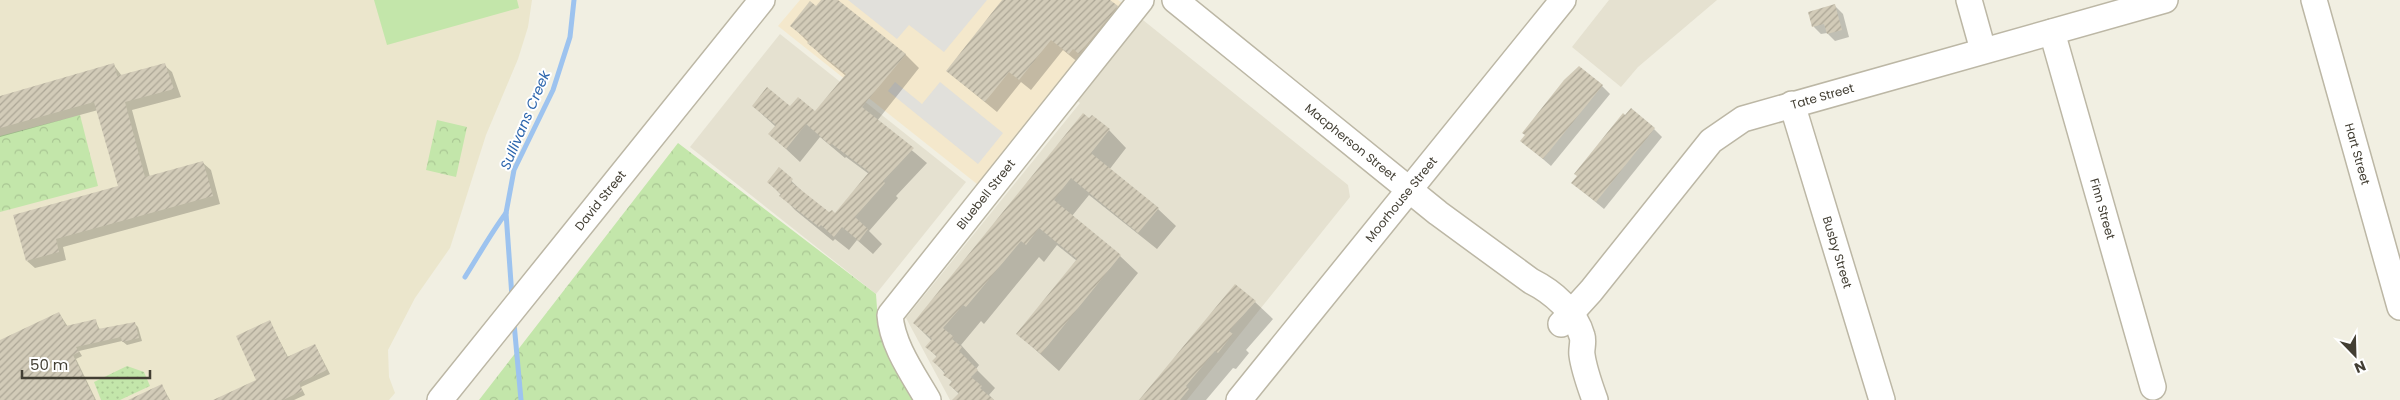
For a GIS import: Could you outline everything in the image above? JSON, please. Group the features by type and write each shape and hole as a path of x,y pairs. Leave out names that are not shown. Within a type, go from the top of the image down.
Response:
{"street":[{"name":"David Street","path":"440,400 762,0"},
{"name":"Bluebell Street","path":"928,400 898,344 891,328 890,314 1141,0"},
{"name":"Macpherson Street","path":"1175,0 1438,213 1531,281 1536,295 1566,319 1569,344 1581,354 1595,400"},
{"name":"Moorhouse Street","path":"1248,397 1410,189 1562,0"},
{"path":"1969,0 1983,50"},
{"name":"Tate Street","path":"1566,319 1711,141 1743,118 2165,0"},
{"name":"Hart Street","path":"2314,0 2400,307"},
{"name":"Finn Street","path":"2052,32 2152,387"},
{"name":"Busby Street","path":"1792,104 1882,400"}],"shaded area":[{"path":"0,0 532,0 528,27 518,59 486,135 450,248 415,298 388,350 389,377 395,393 389,400 0,400"},
{"path":"800,0 1118,0 1126,6 977,184 778,26"},
{"path":"848,0 987,0 944,52 909,25 897,39"},
{"path":"1609,0 1717,0 1638,67 1621,87 1572,47"},
{"path":"1138,16 1348,185 1350,197 1187,400 950,400 906,318 1080,103 1072,96"},
{"path":"780,34 966,182 876,294 690,147"},
{"path":"895,82 922,104 940,82 1003,133 978,164 888,91"}],"green space":[{"path":"374,0 517,0 519,8 387,45"},
{"path":"80,115 98,186 0,212 0,136"},
{"path":"437,120 467,127 456,177 426,170"},
{"path":"678,143 876,294 878,323 889,351 915,400 479,400"},
{"path":"127,366 144,372 150,386 120,400 101,400 94,382"}],"building":[{"path":"821,0 838,0 906,54 862,107 914,148 883,181 885,183 855,217 868,229 859,241 842,227 834,237 821,225 819,227 779,196 781,194 767,182 779,167 793,179 791,182 829,212 832,210 835,213 869,172 832,144 830,145 806,124 786,149 768,134 776,125 752,106 767,87 790,106 798,97 815,111 846,74 807,43 809,41 790,26 810,1 816,6"},
{"path":"1002,0 1110,0 1118,6 1079,54 1073,49 1069,54 1051,40 1019,80 1009,72 985,102 946,71"},
{"path":"1835,4 1842,30 1827,34 1824,24 1812,27 1808,12"},
{"path":"114,63 117,76 165,63 174,89 125,102 145,177 203,161 213,196 56,239 59,252 26,261 13,215 118,186 94,102 0,128 0,96"},
{"path":"1579,66 1603,85 1543,159 1520,141 1525,135 1522,133 1564,80"},
{"path":"1631,108 1655,128 1596,202 1571,183 1577,176 1574,174 1623,113 1625,115"},
{"path":"1083,113 1089,118 1092,115 1110,129 1091,153 1159,208 1138,233 1071,178 1054,200 1121,255 1041,354 1016,334 1077,259 1039,228 1026,245 1021,241 966,307 963,305 943,328 954,337 952,339 962,347 959,351 978,370 971,377 994,400 952,400 959,393 949,385 952,381 943,375 945,372 932,361 937,356 925,347 932,339 913,323"},
{"path":"1235,284 1256,301 1229,331 1233,334 1218,353 1215,351 1186,386 1189,389 1180,400 1139,400"},
{"path":"59,312 66,326 96,319 98,329 135,322 139,338 122,342 121,337 76,347 79,352 73,355 95,400 0,400 0,340"},
{"path":"270,320 287,357 315,344 327,370 299,383 302,391 283,400 213,400 256,380 236,336"},
{"path":"162,384 169,400 128,400"}],"waterway":[{"name":"Sullivans Creek","path":"512,297 506,213 514,170 553,90 570,37 574,0"},
{"path":"465,277 506,213"},
{"name":"Sullivans Creek","path":"514,323 521,400"}]}
